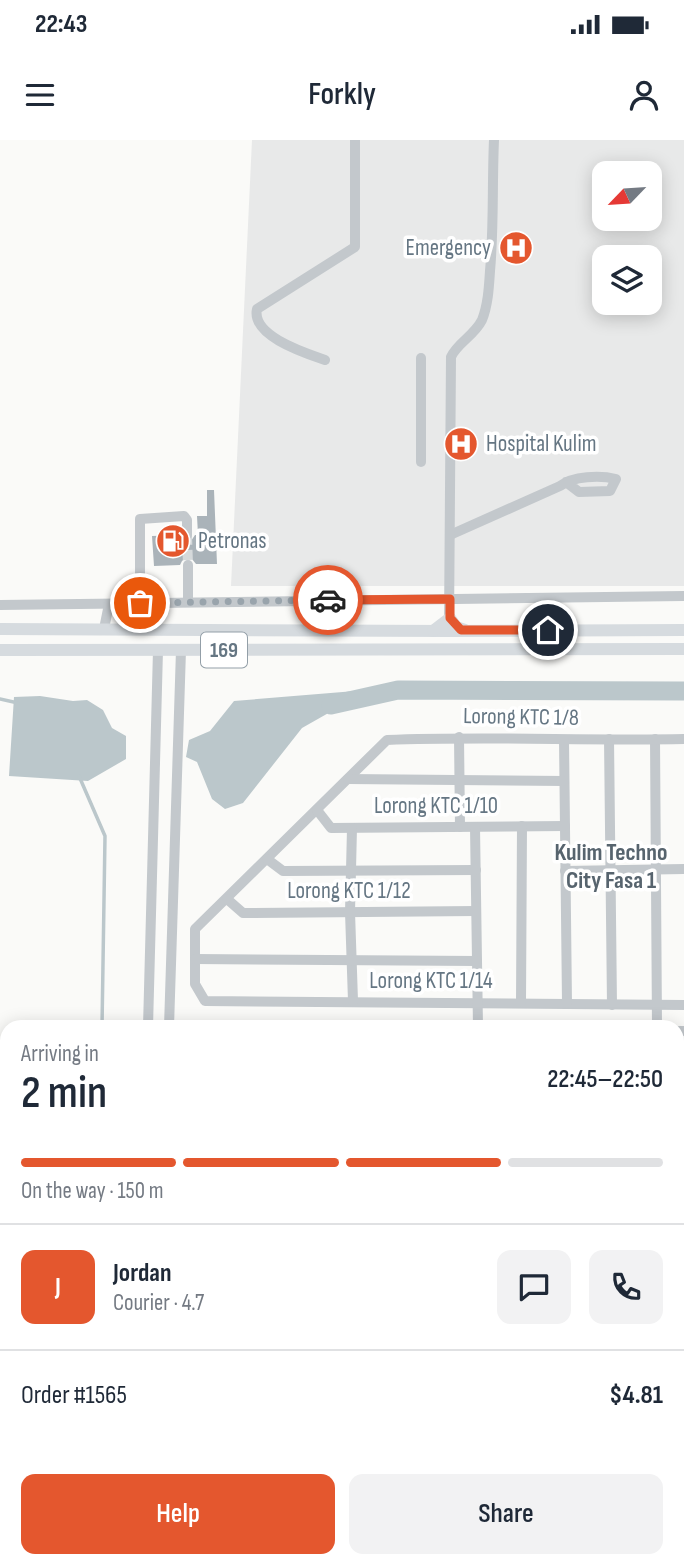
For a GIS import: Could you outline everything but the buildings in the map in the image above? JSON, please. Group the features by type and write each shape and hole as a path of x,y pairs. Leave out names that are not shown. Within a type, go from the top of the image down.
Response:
{"main road":[{"name":"169","path":"0,629 433,631 449,624 467,631 684,629"},
{"path":"448,650 449,624"},
{"name":"169","path":"0,649 684,649"}],"street":[{"path":"325,360 285,344 267,333 257,322 255,313 257,309 355,247 355,140"},
{"path":"449,624 451,357 454,349 465,343 473,334 482,320 486,303 494,221 494,140"},
{"path":"421,358 421,462"},
{"path":"450,535 566,482"},
{"path":"140,603 140,519 184,516 187,520 187,535"},
{"path":"188,565 188,601"},
{"path":"0,605 684,596"},
{"path":"104,628 109,604"},
{"path":"148,1020 158,650"},
{"path":"169,1020 181,650"},
{"path":"459,737 460,827"},
{"name":"Lorong KTC 1/8","path":"348,779 387,740 459,737 564,740 684,738"},
{"path":"609,739 612,1004"},
{"path":"655,739 657,1020"},
{"path":"564,740 566,1003"},
{"path":"477,961 195,959 195,929 348,779 564,781"},
{"name":"Lorong KTC 1/10","path":"317,810 331,828 565,826"},
{"path":"521,1002 522,826"},
{"path":"475,827 478,1020"},
{"path":"352,828 350,912 353,1001"},
{"path":"267,859 283,871 475,870"},
{"path":"565,871 684,869"},
{"name":"Lorong KTC 1/12","path":"227,899 243,913 476,911"},
{"name":"Lorong KTC 1/14","path":"195,959 195,984 205,1001 684,1005"}],"shaded area":[{"name":"Hospital Kulim","path":"252,140 684,140 684,586 231,586"},
{"path":"355,691 356,704 332,711 302,728 243,803 225,809 212,799 197,762 186,757 189,740 210,731 234,701"},
{"path":"40,696 73,701 87,700 103,710 112,728 126,736 126,759 88,781 9,776 14,697"}],"waterway":[{"path":"331,705 398,690 684,691"},
{"path":"0,699 18,703"},
{"path":"79,776 105,836 102,1020"}],"tunnel":[{"path":"187,535 188,565"}],"way so far":[{"path":"140,603 328,600"}],"place":[{"name":"Emergency","path":"516,248"},
{"name":"Hospital Kulim","path":"461,444"},
{"name":"Petronas","path":"173,541"}],"district":[{"name":"Kulim Techno City Fasa 1","path":"611,866"}],"route":[{"path":"328,600 450,599 450,618 461,630 548,630"}]}
